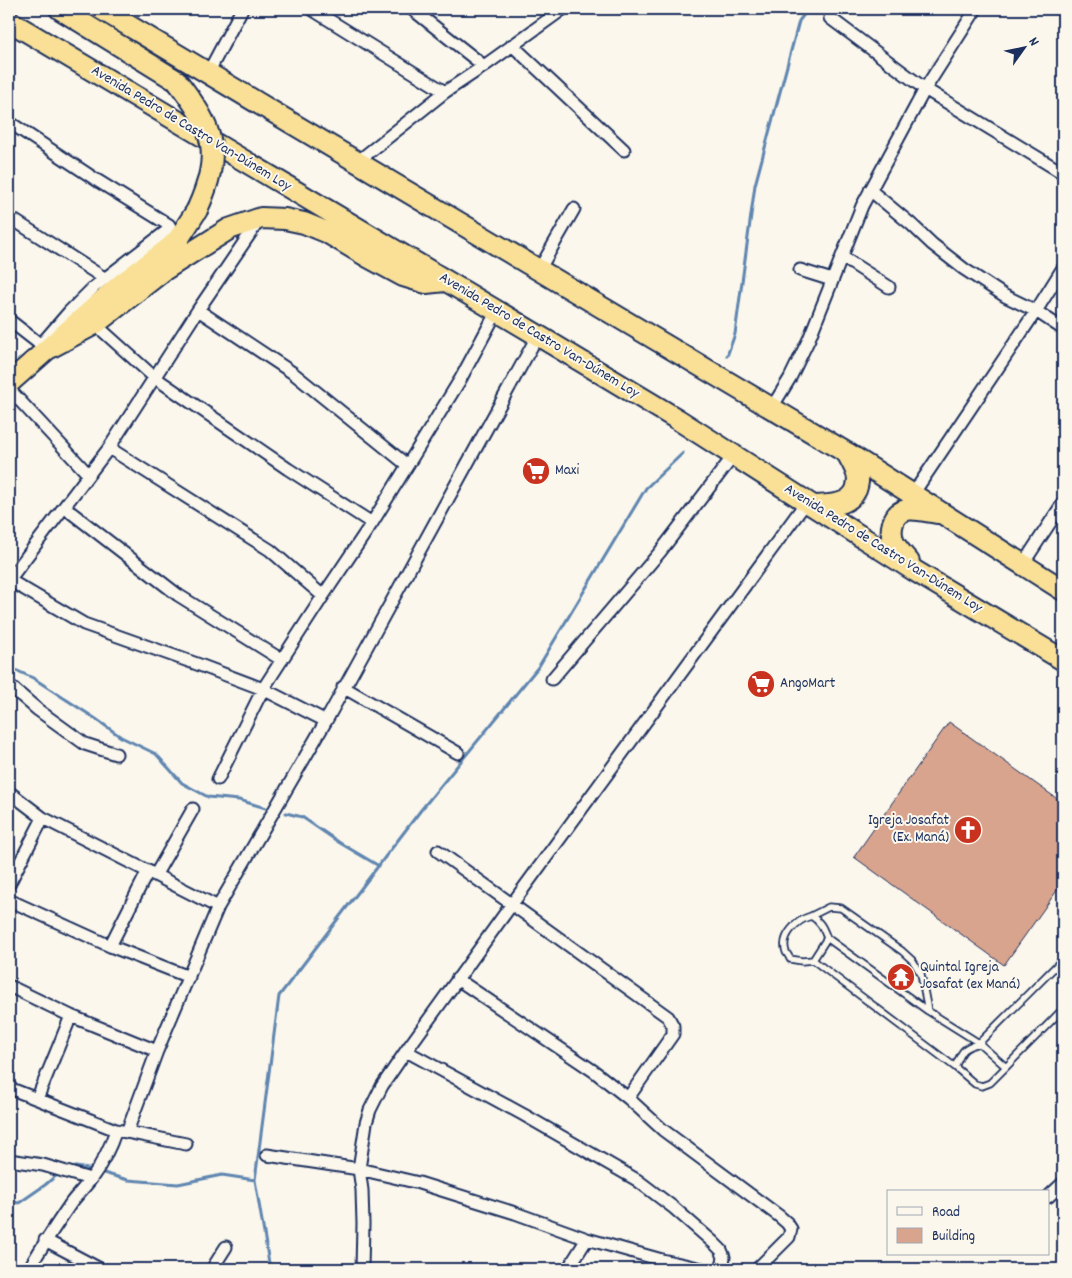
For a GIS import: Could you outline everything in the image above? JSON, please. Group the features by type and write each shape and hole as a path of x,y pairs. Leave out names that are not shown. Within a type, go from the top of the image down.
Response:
{"highway":[{"path":"9,383 42,350 120,284 169,248 179,238 197,210 206,191 211,170 212,151 210,136 200,114 177,81 60,9"},
{"path":"102,9 771,409 847,452 1063,590"},
{"name":"Avenida Pedro de Castro Van-Dúnem Loy","path":"9,21 677,419 915,570 1063,660"},
{"path":"42,350 95,324 164,270 204,244 229,229 261,218 286,219 304,223 326,232 368,258 403,276 426,283 447,281"},
{"path":"810,503 840,504 853,495 858,481 855,468 847,452"},
{"path":"915,570 895,543 892,528 893,521 897,515 907,510 945,514"}],"street":[{"path":"208,73 242,9"},
{"path":"412,9 484,66"},
{"path":"357,162 445,92 563,9"},
{"path":"771,409 790,378 808,339 870,190 925,89 976,9"},
{"path":"313,10 445,92"},
{"path":"830,18 925,89 1063,173"},
{"path":"512,45 624,150"},
{"path":"9,122 98,182 170,227 104,278 69,312 42,350 9,320"},
{"path":"870,190 964,269 1005,296 1063,329"},
{"path":"539,270 574,209"},
{"path":"9,217 104,278"},
{"path":"261,218 198,310 109,448 9,580 84,624 263,689 326,721"},
{"path":"842,257 889,287"},
{"path":"913,494 1036,312 1063,268"},
{"path":"800,270 832,280"},
{"path":"198,310 292,373 407,465"},
{"path":"218,779 263,689 322,596 372,523 460,380 497,311"},
{"path":"95,324 154,377 288,469 372,523"},
{"path":"29,1269 45,1240 90,1180 121,1131 189,978 218,907 326,721 538,335"},
{"path":"9,389 88,474"},
{"path":"109,448 270,550 322,596"},
{"path":"552,679 660,552 734,455"},
{"path":"1023,564 1063,502"},
{"path":"362,1269 362,1190 359,1169 366,1123 382,1086 512,904 810,503"},
{"path":"64,507 178,595 282,660"},
{"path":"9,685 38,710 85,744 116,754"},
{"path":"344,687 458,753"},
{"path":"9,792 43,818 218,907"},
{"path":"110,946 152,873 193,809"},
{"path":"9,884 43,818"},
{"path":"438,851 668,1017 673,1026 673,1034 628,1098"},
{"path":"9,900 110,946 189,978"},
{"path":"457,979 595,1072 628,1098 662,1130 787,1223 791,1229 789,1236 757,1269"},
{"path":"9,986 71,1016 157,1051"},
{"path":"37,1099 71,1016"},
{"path":"406,1051 524,1115 637,1180 714,1242 724,1257 722,1269"},
{"path":"9,1088 121,1131 186,1144"},
{"path":"267,1155 359,1169 419,1183 515,1213 587,1239 697,1269"},
{"path":"9,1160 43,1165 90,1180"},
{"path":"1050,1195 1063,1183"},
{"path":"568,1269 587,1239"},
{"path":"45,1240 100,1269"},
{"path":"212,1269 226,1247"}],"lane":[{"path":"928,1011 921,974 913,961 842,908 829,907 804,918 794,926 786,938 786,950 790,959 813,960 956,1067 975,1084 982,1086 990,1082 1006,1067 1063,1009"},
{"path":"811,916 818,920 827,938 928,1011 979,1043 1006,1067"},
{"path":"813,960 827,938"},
{"path":"956,1067 961,1053 967,1046 979,1043 1063,959"}],"building":[{"name":"Igreja Josafat (Ex. Maná)","path":"949,722 1063,803 1063,882 1004,965 854,857"}],"waterway":[{"path":"727,356 735,334 755,185 799,21 808,9"},
{"path":"270,1269 255,1180 279,996 421,810 539,666 646,488 683,453"},
{"path":"9,667 33,678 121,737 156,754 182,783 208,797 239,800 269,809"},
{"path":"286,813 302,817 340,843 379,866"},
{"path":"71,1169 76,1167 94,1170"},
{"path":"100,1172 128,1180 178,1184 222,1175 255,1180"},
{"path":"9,1201 19,1203 58,1174"}],"place":[{"name":"Maxi","path":"536,471"},
{"name":"AngoMart","path":"761,684"},
{"name":"Igreja Josafat (Ex. Maná)","path":"968,830"},
{"name":"Quintal Igreja Josafat (ex Maná)","path":"901,977"}]}
